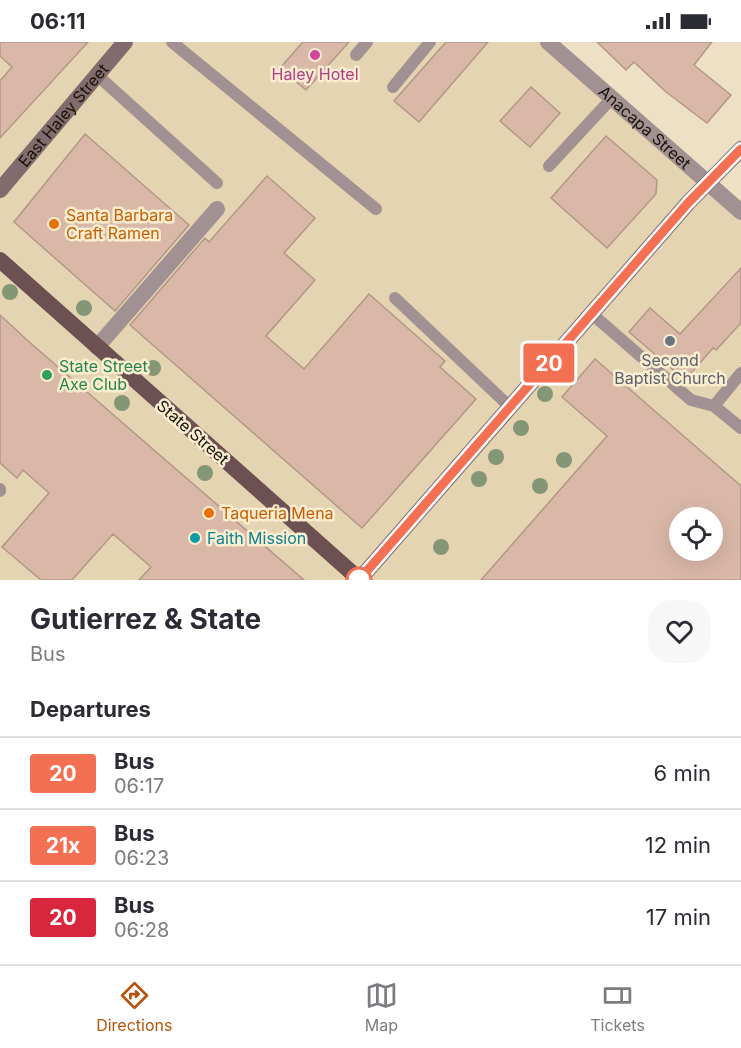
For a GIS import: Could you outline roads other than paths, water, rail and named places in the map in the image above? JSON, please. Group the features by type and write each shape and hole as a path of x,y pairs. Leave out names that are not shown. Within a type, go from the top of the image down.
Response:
{"main road":[{"name":"East Haley Street","path":"0,190 125,42"},
{"path":"359,580 707,182 741,149"},
{"name":"State Street","path":"0,260 359,580"}],"street":[{"name":"Anacapa Street","path":"548,42 741,212"},
{"path":"97,347 217,209"}],"lane":[{"path":"172,42 376,209"},
{"path":"356,55 367,42"},
{"path":"393,87 430,42"},
{"path":"97,75 217,183"},
{"path":"549,166 612,98"},
{"path":"395,298 509,406"},
{"path":"592,314 691,400 714,406 741,428"},
{"path":"714,406 741,373"}],"place":[{"name":"Haley Hotel","path":"315,55"},
{"name":"Santa Barbara Craft Ramen","path":"54,224"},
{"name":"Second Baptist Church","path":"670,341"},
{"name":"State Street Axe Club","path":"47,375"},
{"name":"Taqueria Mena","path":"209,513"},
{"name":"Faith Mission","path":"195,538"}]}
